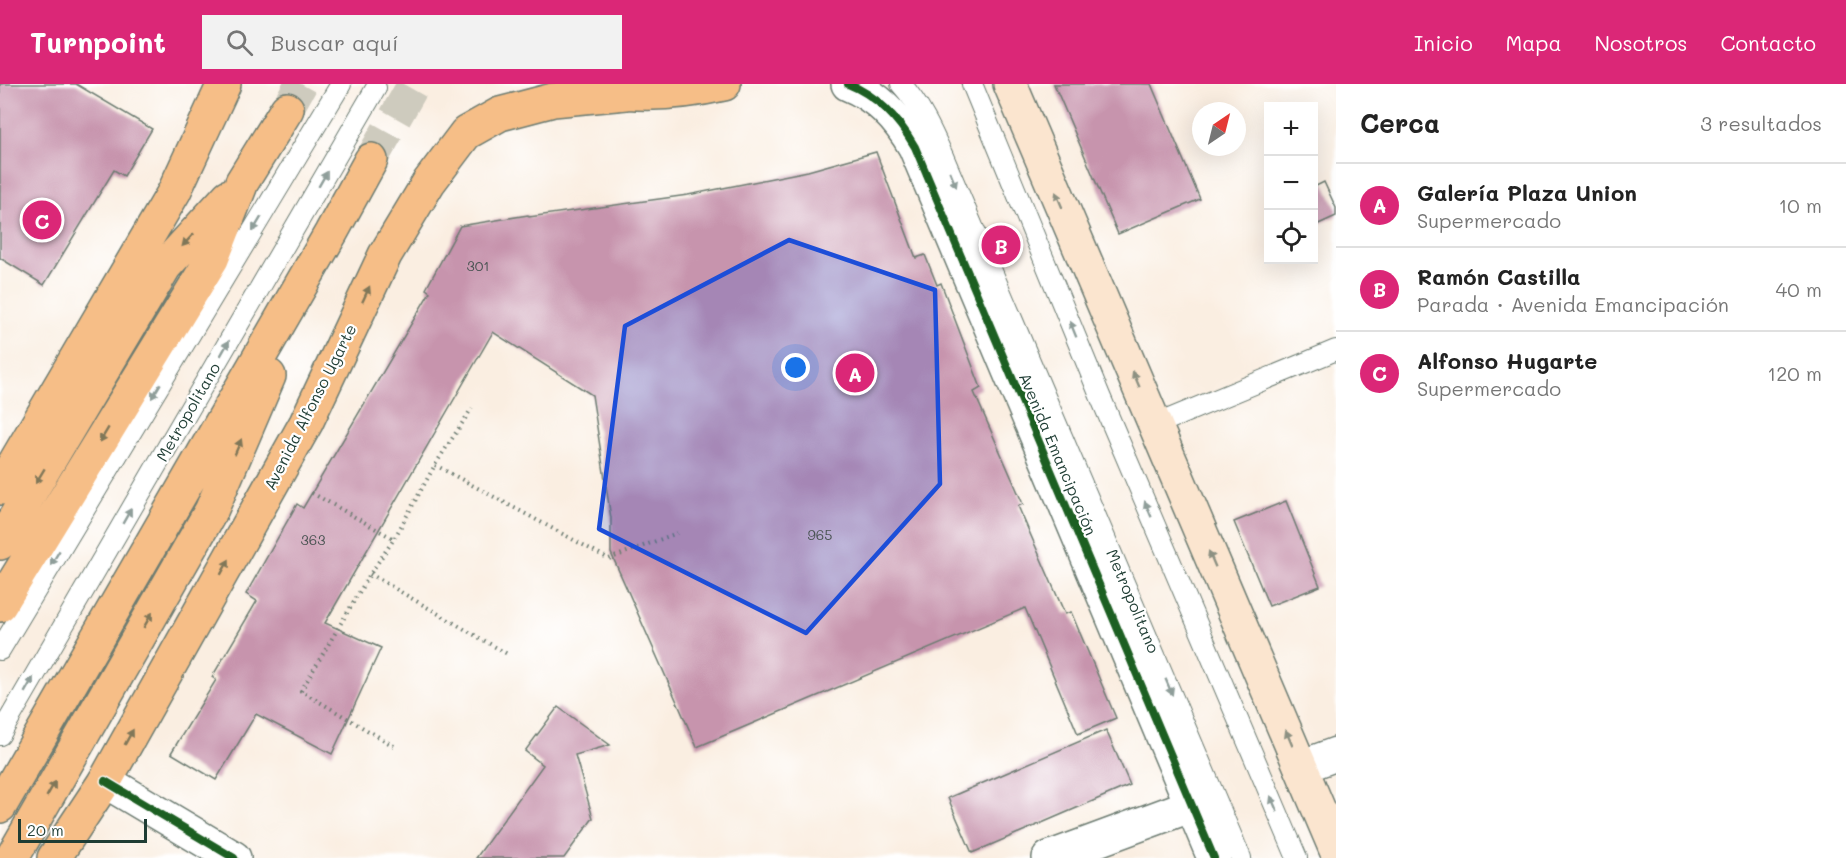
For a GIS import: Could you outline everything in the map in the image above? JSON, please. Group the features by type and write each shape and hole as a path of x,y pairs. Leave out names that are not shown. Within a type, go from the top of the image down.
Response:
{"main road":[{"path":"0,488 174,192 224,84"},
{"path":"571,84 626,93 692,91 724,84"},
{"path":"1010,84 1336,850"},
{"name":"Avenida Alfonso Ugarte","path":"54,858 105,781 306,423 385,255 429,182 466,133 500,114 553,100 626,93"},
{"path":"0,605 212,259 242,182 287,109"},
{"path":"0,806 371,160"},
{"path":"0,543 165,266 242,182"},
{"path":"12,858 211,511 331,233"}],"street":[{"name":"Avenida Emancipación","path":"848,84 868,94 890,111 915,147 1214,858"},
{"path":"1301,767 1336,754"},
{"path":"105,781 234,858"},
{"path":"1049,858 1192,805"}],"lane":[{"path":"0,650 341,84"},
{"name":"Metropolitano","path":"901,84 929,126 943,156 1241,858"},
{"path":"972,84 1100,396 1297,858"},
{"name":"Metropolitano","path":"0,735 376,88"},
{"path":"1155,425 1336,350"}],"path":[{"path":"394,746 301,691 370,574 394,539 435,465 472,408"},
{"path":"435,465 609,559 677,533"},
{"path":"278,473 394,539"},
{"path":"370,574 510,655"}],"highlighted area":[{"path":"789,240 935,290 940,484 806,633 599,529 625,326"}],"building":[{"path":"0,84 76,84 152,129 124,176 114,170 44,285 0,258"},
{"path":"1054,84 1151,84 1200,199 1118,234"},
{"path":"876,152 916,258 925,255 937,285 941,283 981,388 974,392 1023,504 1018,506 1065,614 1071,612 1116,718 1078,734 1025,608 697,747 611,553 611,518 592,395 493,332 325,623 381,648 332,754 256,714 216,780 171,753 216,680 212,677 257,601 246,594 297,504 303,508 430,292 426,289 460,226 688,195 808,171"},
{"path":"1324,182 1336,208 1336,216 1318,224 1318,210 1318,185"},
{"path":"1286,501 1320,586 1269,606 1234,522"},
{"path":"558,707 610,745 575,755 593,818 564,858 476,858 543,765 525,751"},
{"path":"1106,730 1130,785 972,853 948,798"}],"tunnel":[{"path":"287,109 301,84"},
{"path":"371,160 414,84"}],"cycle path":[{"path":"848,84 869,95 887,110 915,147 1214,858"},
{"path":"105,781 234,858"}],"place":[{"name":"Alfonso Hugarte","path":"42,220"},
{"name":"Ramón Castilla","path":"1001,245"},
{"name":"Galería Plaza Union","path":"855,373"}]}
